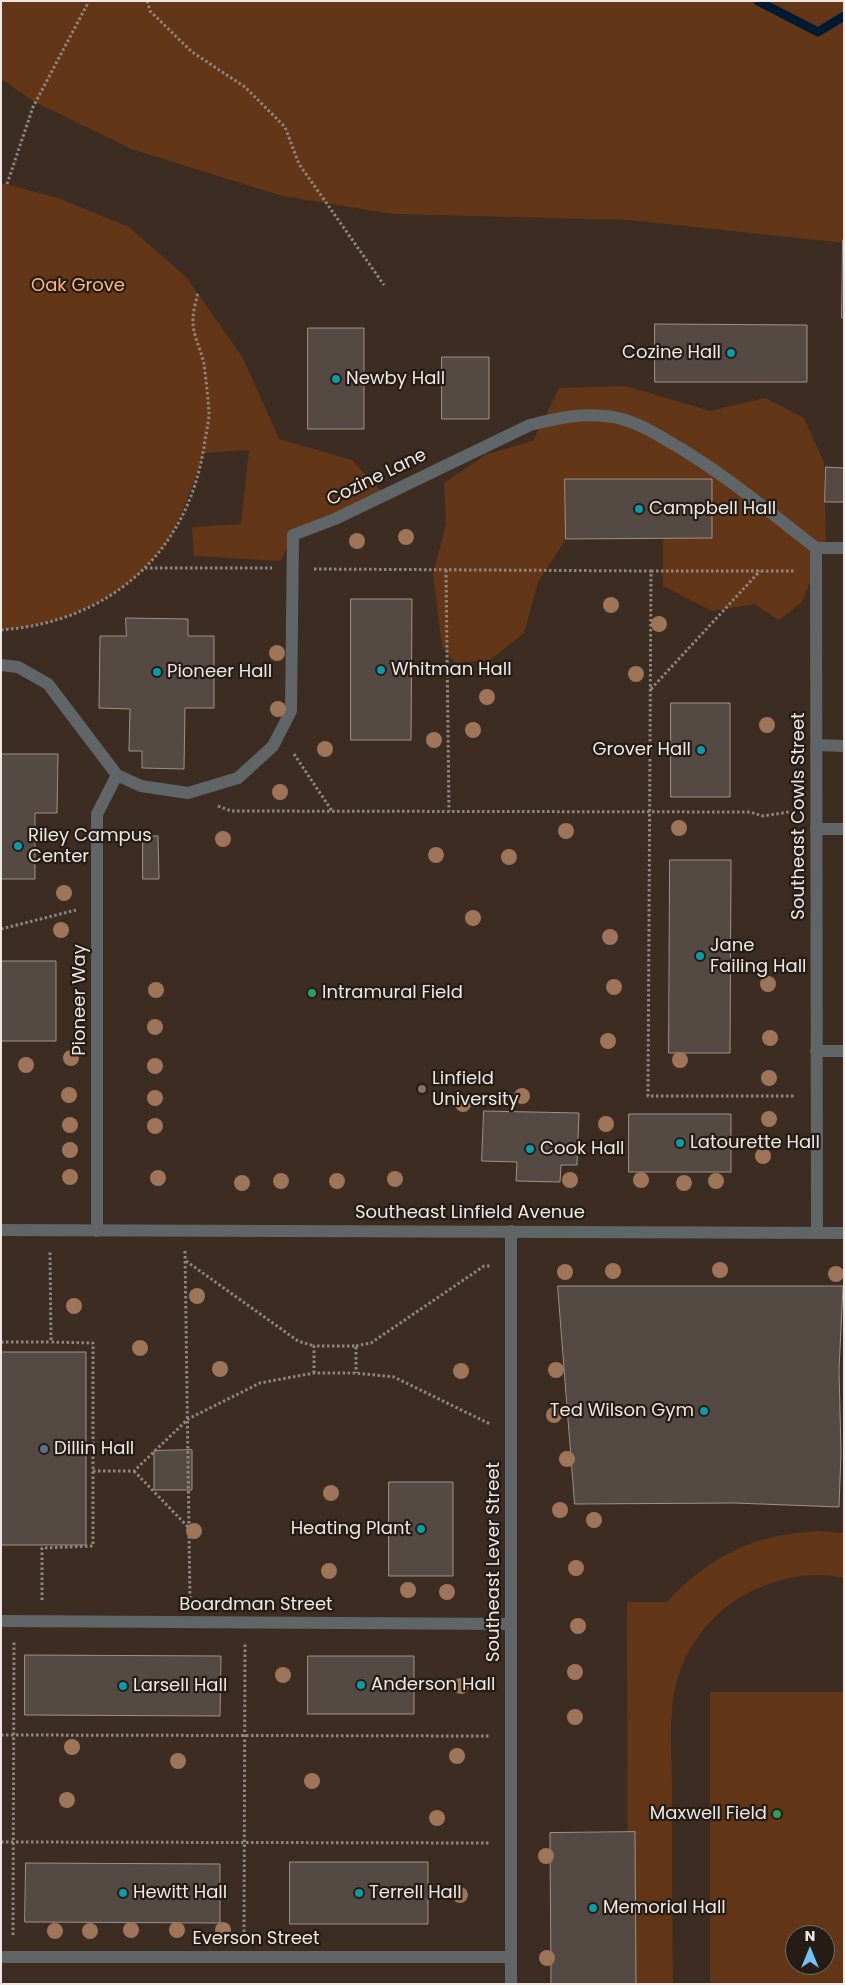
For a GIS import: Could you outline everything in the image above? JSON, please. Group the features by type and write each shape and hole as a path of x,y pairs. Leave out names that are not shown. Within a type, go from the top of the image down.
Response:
{"street":[{"name":"Cozine Lane","path":"117,774 141,786 188,793 238,778 273,746 291,711 294,535 335,519 530,425 560,417 585,414 614,417 651,431 700,459 816,548"},
{"path":"816,548 844,548"},
{"name":"Southeast Cowls Street","path":"816,548 816,1233"},
{"path":"1,665 18,667 48,684 117,774"},
{"path":"816,745 844,746"},
{"name":"Pioneer Way","path":"97,1231 97,814 117,774"},
{"path":"816,829 844,829"},
{"path":"816,1051 844,1051"},
{"name":"Southeast Linfield Avenue","path":"1,1230 844,1233"},
{"name":"Southeast Lever Street","path":"511,1231 511,1984"},
{"name":"Boardman Street","path":"8,1621 511,1624"},
{"name":"Everson Street","path":"7,1957 511,1957"}],"path":[{"path":"7,184 33,107 89,1"},
{"path":"146,1 150,11 192,52 245,87 285,127 299,164 384,285"},
{"path":"1,630 28,628 75,613 114,594 146,568 171,536 192,497 202,458 209,414 204,364 192,320 198,293"},
{"path":"146,568 651,572 816,571"},
{"path":"446,570 449,811"},
{"path":"651,689 760,571"},
{"path":"651,572 648,1096 816,1096"},
{"path":"273,746 292,752 332,811"},
{"path":"188,793 230,811 750,812 763,816 792,811 816,810"},
{"path":"1,929 97,905"},
{"path":"50,1230 51,1342"},
{"path":"185,1231 190,1622"},
{"path":"186,1261 298,1341 314,1346 356,1346 371,1343 484,1266 511,1266"},
{"path":"1,1342 93,1343 93,1546 42,1548 42,1621"},
{"path":"314,1346 314,1374"},
{"path":"356,1346 356,1373"},
{"path":"92,1471 134,1471 188,1419 260,1383 314,1374 356,1373 394,1377 487,1424 511,1423"},
{"path":"134,1471 189,1528"},
{"path":"7,1957 14,1842 14,1734 8,1621"},
{"path":"244,1957 245,1622"},
{"path":"1,1734 511,1736"},
{"path":"1,1842 511,1843"}],"shaded area":[{"name":"Linfield University","path":"1,79 33,101 131,149 282,196 392,214 628,220 844,243 844,1984 1,1984"}],"green space":[{"path":"1,1 844,1 844,243 628,220 392,214 282,196 131,149 33,101 1,79"},
{"name":"Oak Grove","path":"1,183 58,198 129,227 186,277 243,358 279,439 352,460 384,494 294,535 280,561 194,556 192,527 241,524 249,450 203,453 201,463 172,534 143,570 107,597 67,616 23,627 1,630"},
{"path":"626,386 710,411 765,398 804,418 824,463 826,542 802,602 779,620 754,604 712,611 663,586 663,538 712,537 711,479 565,480 566,539 538,582 524,633 490,660 455,663 442,646 433,574 446,524 444,483 487,454 533,441 559,388"},
{"path":"817,1531 844,1533 844,1578 822,1575 800,1576 769,1584 745,1594 720,1612 700,1634 679,1674 673,1701 671,1744 673,1984 628,1984 627,1602 667,1602 700,1572 734,1550 773,1537"},
{"name":"Maxwell Field","path":"710,1692 844,1692 844,1984 710,1984"}],"building":[{"path":"843,240 844,318 842,318"},
{"name":"Cozine Hall","path":"655,324 807,325 807,382 655,382"},
{"name":"Newby Hall","path":"308,328 364,328 364,429 308,429"},
{"path":"442,357 489,357 489,419 442,419"},
{"path":"826,467 844,468 844,502 825,502"},
{"name":"Campbell Hall","path":"565,479 712,479 712,538 566,539"},
{"name":"Whitman Hall","path":"351,599 412,599 411,740 351,740"},
{"name":"Pioneer Hall","path":"126,618 188,619 188,636 214,636 214,708 185,708 184,769 142,768 142,751 129,751 130,709 99,708 100,636 126,636"},
{"name":"Grover Hall","path":"671,703 730,703 730,797 671,797"},
{"name":"Riley Campus Center","path":"1,754 58,754 57,813 35,813 35,879 1,879"},
{"path":"143,836 158,836 159,879 143,879"},
{"name":"Jane Failing Hall","path":"670,860 731,860 730,1053 669,1053"},
{"path":"1,961 56,961 56,1041 1,1041"},
{"name":"Cook Hall","path":"484,1111 579,1113 577,1165 561,1165 560,1182 516,1181 517,1162 482,1161"},
{"name":"Latourette Hall","path":"629,1114 731,1114 731,1172 629,1172"},
{"name":"Ted Wilson Gym","path":"558,1286 843,1286 839,1370 841,1453 839,1507 735,1503 575,1504"},
{"name":"Dillin Hall","path":"1,1352 86,1352 86,1545 1,1545"},
{"path":"192,1450 192,1490 154,1490 154,1451"},
{"name":"Heating Plant","path":"389,1482 453,1482 453,1576 389,1576"},
{"name":"Larsell Hall","path":"25,1655 221,1656 220,1716 25,1715"},
{"name":"Anderson Hall","path":"308,1656 414,1656 414,1714 308,1714"},
{"name":"Memorial Hall","path":"635,1832 636,1984 551,1984 550,1833"},
{"name":"Terrell Hall","path":"290,1862 428,1862 428,1924 290,1924"},
{"name":"Hewitt Hall","path":"26,1863 220,1864 220,1923 25,1922"}],"waterway":[{"path":"758,1 818,32 844,16"}],"place":[{"name":"Cozine Hall","path":"731,353"},
{"name":"Newby Hall","path":"336,379"},
{"name":"Campbell Hall","path":"639,509"},
{"name":"Whitman Hall","path":"381,670"},
{"name":"Pioneer Hall","path":"157,672"},
{"name":"Grover Hall","path":"701,750"},
{"name":"Riley Campus Center","path":"18,846"},
{"name":"Jane Failing Hall","path":"700,956"},
{"name":"Intramural Field","path":"312,993"},
{"name":"Linfield University","path":"422,1089"},
{"name":"Latourette Hall","path":"680,1143"},
{"name":"Cook Hall","path":"530,1149"},
{"name":"Ted Wilson Gym","path":"704,1411"},
{"name":"Dillin Hall","path":"44,1449"},
{"name":"Heating Plant","path":"421,1529"},
{"name":"Anderson Hall","path":"361,1685"},
{"name":"Larsell Hall","path":"123,1686"},
{"name":"Maxwell Field","path":"777,1814"},
{"name":"Hewitt Hall","path":"123,1893"},
{"name":"Terrell Hall","path":"359,1893"},
{"name":"Memorial Hall","path":"593,1908"}]}
